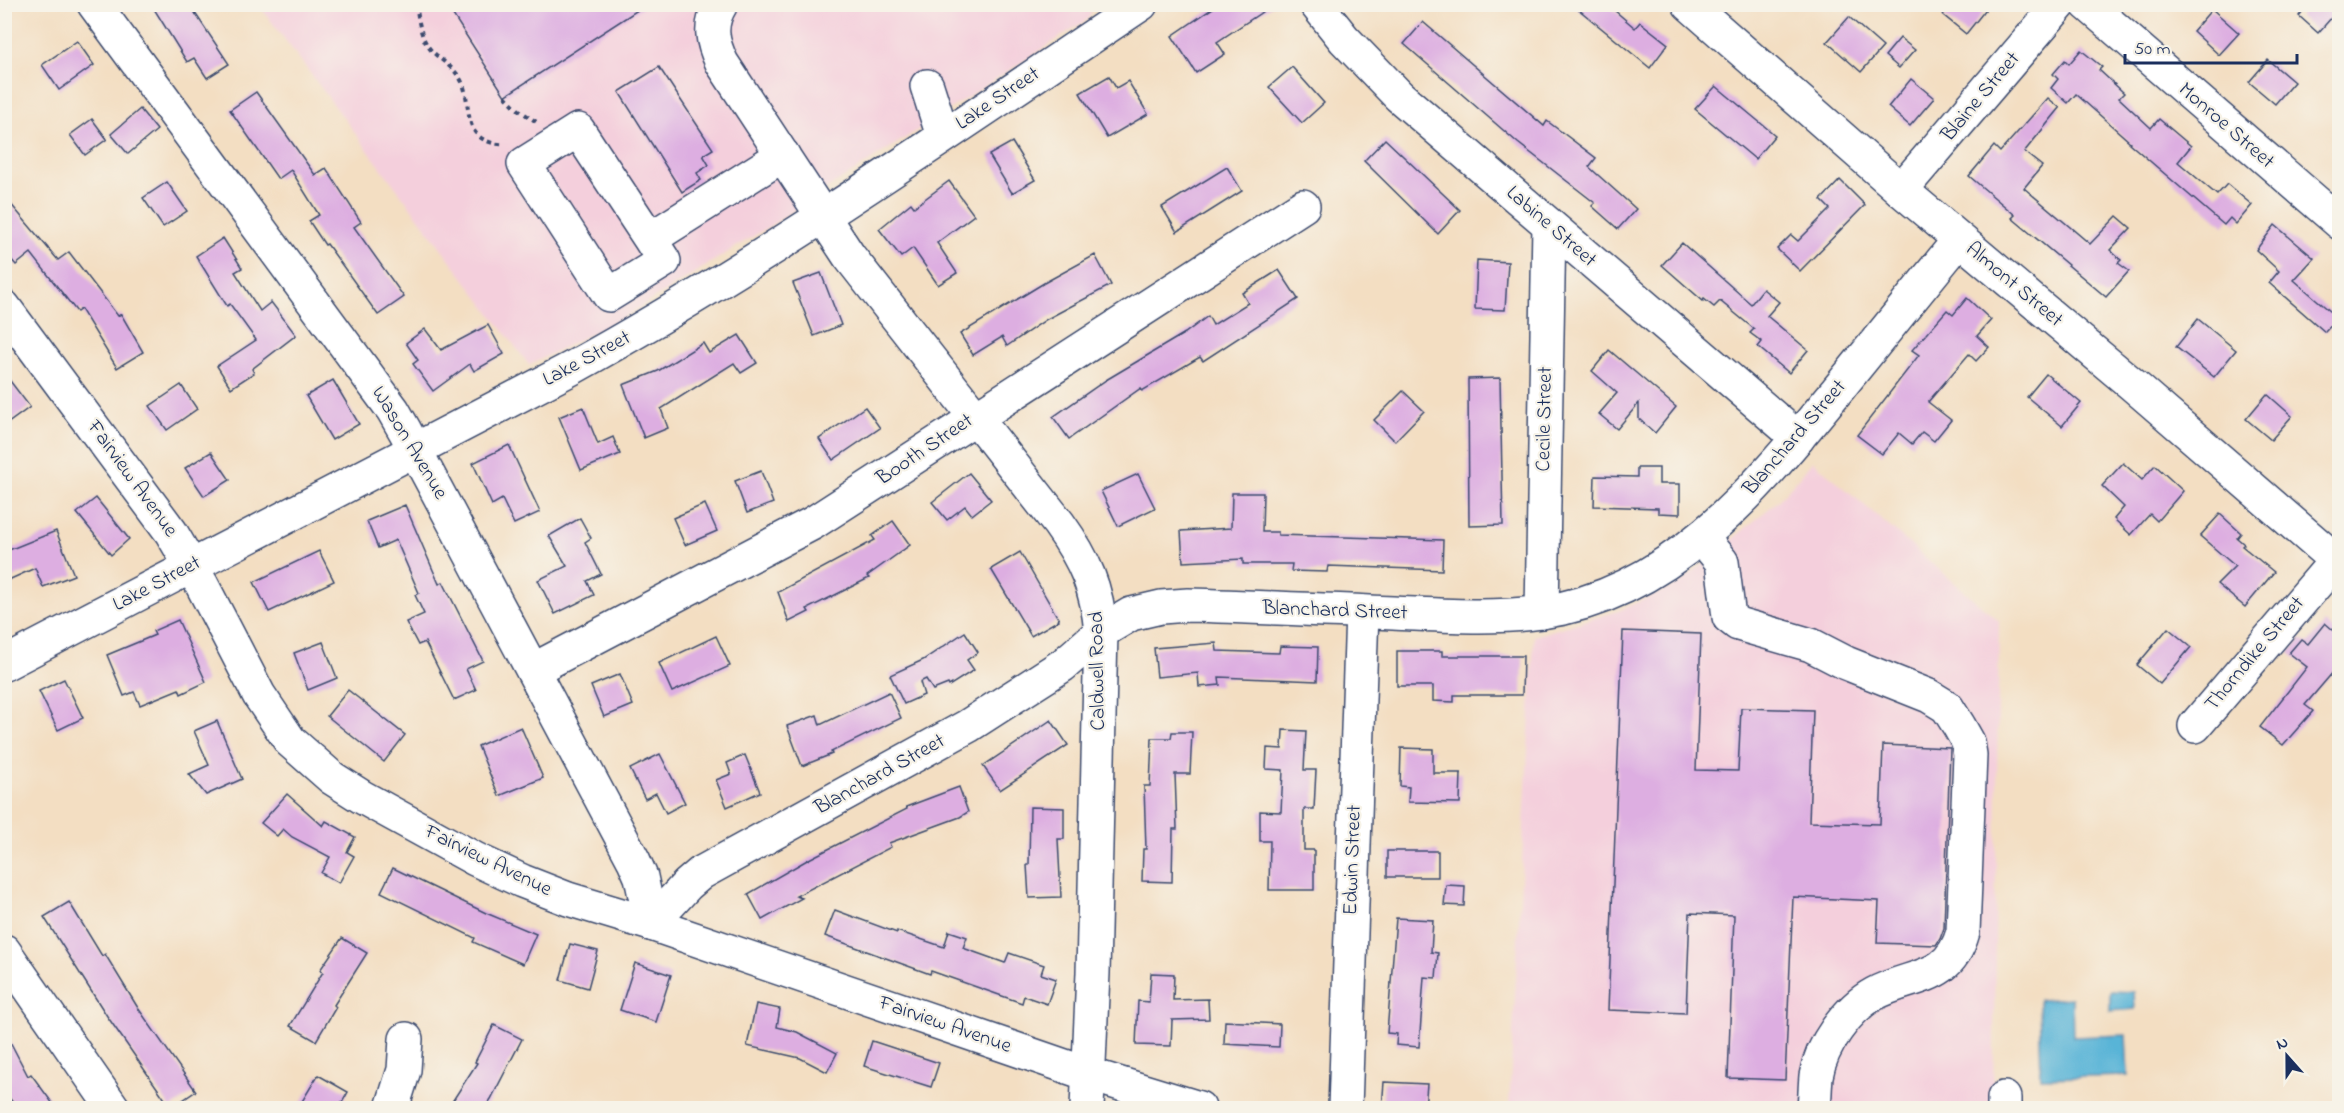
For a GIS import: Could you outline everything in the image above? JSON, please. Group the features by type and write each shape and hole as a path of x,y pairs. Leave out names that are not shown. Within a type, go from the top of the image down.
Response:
{"street":[{"name":"Wason Avenue","path":"94,4 393,410 416,449 634,861 651,924"},
{"name":"Caldwell Road","path":"721,4 714,15 711,31 714,46 722,63 849,256 1077,548 1088,572 1098,603 1101,632 1093,973 1087,1108"},
{"name":"Lake Street","path":"4,664 637,332 822,217 1141,4"},
{"name":"Labine Street","path":"1316,4 1344,39 1399,96 1797,438"},
{"name":"Almont Street","path":"1689,4 1959,240 2338,560"},
{"name":"Blaine Street","path":"1901,190 2060,4"},
{"name":"Monroe Street","path":"2087,4 2340,223"},
{"path":"927,86 943,136"},
{"path":"578,130 650,239 664,261 609,295 524,164 540,132 578,130"},
{"path":"650,239 783,155"},
{"name":"Booth Street","path":"533,670 813,523 1303,206"},
{"name":"Cecile Street","path":"1542,612 1549,225"},
{"name":"Blanchard Street","path":"651,924 701,873 968,726 1063,665 1101,632 1131,614 1161,607 1188,605 1452,615 1542,612 1596,599 1625,586 1657,569 1702,538 1730,512 1797,438 1959,240"},
{"name":"Fairview Avenue","path":"4,307 171,532 192,566 274,720 290,741 332,778 475,859 522,881 1088,1074 1199,1108"},
{"path":"1702,538 1722,561 1729,617 1738,624 1810,645 1846,663 1929,696 1947,707 1968,742 1970,755 1963,932 1959,948 1952,959 1940,968 1872,995 1843,1022 1824,1052 1816,1075 1814,1108"},
{"name":"Thorndike Street","path":"2195,726 2338,560"},
{"name":"Edwin Street","path":"1345,1108 1362,612"},
{"path":"4,951 113,1108"},
{"path":"392,1108 404,1070 406,1039"}],"path":[{"path":"416,4 424,40 431,51 456,72 462,82 475,132 493,143 508,143"},
{"path":"505,96 540,132"}],"shaded area":[{"path":"259,5 1095,5 1088,19 773,224 624,317 529,365"},
{"path":"1813,461 1999,621 1993,1108 1509,1108 1534,636 1618,611 1679,584 1778,501"}],"water":[{"path":"2110,991 2134,992 2135,1009 2110,1011"},
{"path":"2072,998 2073,1037 2126,1035 2128,1076 2041,1078 2039,1000"}],"building":[{"path":"151,4 189,4 229,64 207,78 194,58 187,62"},
{"path":"446,4 647,4 505,96"},
{"path":"1219,4 1274,4 1217,42 1225,54 1196,73 1172,36"},
{"path":"1572,4 1607,4 1635,28 1640,22 1668,44 1650,68"},
{"path":"1951,4 1990,4 1966,34 1943,15"},
{"path":"2308,4 2340,4 2340,8 2318,33 2299,16"},
{"path":"2212,9 2239,33 2219,55 2193,31"},
{"path":"1849,17 1883,47 1861,72 1827,42"},
{"path":"1423,22 1544,126 1547,121 1596,158 1589,167 1636,209 1618,229 1592,206 1595,203 1518,143 1404,44"},
{"path":"1900,38 1915,50 1899,68 1885,56"},
{"path":"77,41 94,65 59,90 42,65"},
{"path":"2081,50 2102,67 2099,70 2124,93 2119,98 2151,128 2159,119 2191,146 2178,162 2217,195 2227,184 2252,205 2236,224 2230,218 2224,225 2076,94 2068,103 2051,88 2058,79 2053,74 2065,60 2069,64"},
{"path":"2268,60 2294,82 2275,104 2249,82"},
{"path":"659,67 713,149 703,155 709,165 697,173 701,180 682,192 619,92"},
{"path":"1292,67 1324,103 1302,123 1269,87"},
{"path":"1109,76 1116,88 1128,81 1148,114 1107,138 1080,93"},
{"path":"1911,79 1934,98 1910,126 1888,107"},
{"path":"1716,86 1775,135 1755,159 1695,109"},
{"path":"256,92 315,175 326,168 361,222 354,227 404,297 378,315 309,221 319,215 291,170 278,179 230,110"},
{"path":"2048,98 2060,108 2024,152 2042,166 2024,188 2090,244 2117,216 2131,228 2110,250 2121,260 2118,263 2129,271 2106,297 2012,218 2015,215 1969,176 1994,146 2000,152"},
{"path":"140,109 157,130 128,154 111,134"},
{"path":"92,119 107,139 85,155 70,135"},
{"path":"1385,139 1460,210 1438,234 1364,161"},
{"path":"1012,142 1035,180 1012,193 989,155"},
{"path":"1227,167 1242,191 1177,232 1162,207"},
{"path":"1840,180 1865,205 1800,271 1777,249 1791,235 1798,241 1830,209 1821,200"},
{"path":"949,181 974,215 937,243 957,273 938,285 913,248 901,257 879,229 911,203 914,207"},
{"path":"167,182 187,211 163,227 143,198"},
{"path":"4,196 58,260 69,252 118,316 121,314 143,352 117,368 81,309 77,312 31,253 16,265 4,251"},
{"path":"2275,225 2314,258 2294,280 2338,318 2325,332 2269,283 2279,271 2256,250"},
{"path":"223,238 242,268 235,272 260,311 271,302 296,335 252,369 254,373 231,388 217,366 256,340 230,304 227,306 196,256"},
{"path":"1682,243 1751,304 1763,289 1779,302 1767,316 1808,350 1789,373 1758,347 1762,342 1750,333 1754,329 1720,301 1714,307 1704,299 1703,301 1662,265"},
{"path":"1095,255 1111,285 1047,319 1007,346 1002,337 973,355 960,334"},
{"path":"1477,260 1508,262 1505,310 1475,309"},
{"path":"1279,270 1298,299 1203,361 1200,357 1142,391 1141,388 1069,439 1053,417 1106,380 1185,333 1208,316 1213,325 1248,303 1242,293"},
{"path":"821,273 841,325 814,336 793,283"},
{"path":"1967,298 1991,320 1977,336 1989,347 1976,361 1969,354 1928,402 1951,420 1934,441 1922,432 1912,444 1899,433 1882,454 1857,435 1919,355 1912,350 1947,310 1953,315"},
{"path":"2198,319 2236,350 2214,377 2176,347"},
{"path":"488,325 504,354 474,371 470,364 433,391 413,364 418,360 406,343 425,329 441,350"},
{"path":"739,335 757,363 741,373 734,363 661,409 668,428 644,438 623,385 658,371 703,343 709,353"},
{"path":"1609,350 1676,407 1655,433 1639,419 1639,403 1617,429 1599,414 1617,393 1592,371"},
{"path":"4,373 30,407 4,426"},
{"path":"2046,374 2081,403 2062,426 2027,397"},
{"path":"1500,378 1503,525 1469,526 1468,379"},
{"path":"333,380 359,424 332,440 306,396"},
{"path":"181,385 197,409 167,430 150,406"},
{"path":"1403,391 1424,411 1395,441 1374,420"},
{"path":"2267,394 2292,416 2271,440 2246,419"},
{"path":"583,407 598,444 613,437 620,454 581,470 559,417"},
{"path":"865,407 880,428 833,460 819,439"},
{"path":"509,445 540,512 514,524 502,499 492,505 473,463"},
{"path":"211,452 230,480 204,496 185,468"},
{"path":"2123,463 2142,480 2155,465 2183,491 2157,521 2150,514 2131,535 2114,519 2124,507 2102,486"},
{"path":"1637,468 1659,468 1659,484 1680,484 1680,514 1658,513 1658,508 1594,506 1595,476 1637,477"},
{"path":"761,471 773,503 747,513 735,481"},
{"path":"969,473 991,500 972,515 965,506 947,520 932,502"},
{"path":"1138,474 1155,508 1118,526 1101,491"},
{"path":"1232,493 1263,493 1262,532 1278,532 1278,535 1443,540 1442,570 1328,566 1327,572 1291,571 1292,564 1243,564 1243,559 1183,562 1181,531 1231,528"},
{"path":"96,498 129,539 111,555 77,513"},
{"path":"705,504 717,531 685,545 673,518"},
{"path":"405,505 439,584 443,582 483,661 466,669 476,690 454,700 425,642 418,645 406,622 424,614 415,595 419,593 396,540 378,548 367,521"},
{"path":"2220,514 2241,533 2237,538 2244,544 2242,546 2274,572 2245,607 2217,584 2235,566 2200,536"},
{"path":"580,518 591,538 585,542 601,574 587,581 594,595 555,614 538,580 567,566 549,536"},
{"path":"893,521 910,545 867,576 869,578 807,609 809,612 789,622 778,592 875,540 872,536"},
{"path":"56,531 74,575 43,587 35,568 4,582 4,552"},
{"path":"319,551 334,581 269,612 254,582"},
{"path":"1020,552 1059,620 1031,636 991,569"},
{"path":"178,620 206,682 181,694 179,689 140,705 134,692 124,696 107,655 155,635 153,631"},
{"path":"2325,623 2340,636 2340,664 2305,705 2313,711 2283,745 2260,727 2307,667 2289,653 2301,639 2308,644"},
{"path":"2168,628 2191,647 2160,684 2137,665"},
{"path":"1623,631 1701,634 1696,770 1738,771 1741,708 1813,710 1809,822 1880,824 1883,745 1950,748 1944,928 1940,939 1936,945 1877,943 1879,901 1793,897 1785,1080 1728,1078 1734,915 1690,913 1686,1013 1608,1010"},
{"path":"965,632 978,652 967,660 974,670 949,686 948,684 933,690 926,679 920,682 924,695 904,704 890,675 923,660"},
{"path":"716,636 730,666 672,692 659,663"},
{"path":"323,642 337,678 308,690 294,653"},
{"path":"1216,643 1217,651 1279,653 1280,646 1318,647 1317,681 1219,677 1220,685 1199,687 1198,673 1157,677 1154,648"},
{"path":"1397,651 1442,651 1442,656 1523,656 1522,695 1454,695 1454,702 1433,701 1433,686 1397,686"},
{"path":"620,674 633,705 604,717 591,686"},
{"path":"64,679 83,718 58,730 39,691"},
{"path":"348,690 405,735 384,762 327,716"},
{"path":"889,692 901,718 831,752 832,754 802,766 787,726 817,715 820,725"},
{"path":"1051,720 1068,745 1000,790 983,766"},
{"path":"217,721 242,779 206,795 189,774 209,765 194,731"},
{"path":"521,727 543,778 499,796 478,746"},
{"path":"1283,730 1306,731 1304,770 1316,770 1314,809 1304,809 1304,850 1314,850 1314,890 1269,890 1270,841 1260,841 1260,811 1281,812 1283,770 1266,769 1267,748 1282,749"},
{"path":"1172,732 1192,732 1190,774 1175,774 1177,829 1173,829 1172,882 1142,881 1143,849 1146,849 1144,786 1150,786 1152,738 1171,738"},
{"path":"1401,748 1433,749 1433,773 1461,773 1460,803 1408,802 1409,787 1400,786"},
{"path":"660,754 685,803 666,813 656,793 645,799 630,769"},
{"path":"745,755 760,792 727,807 716,780 731,774 727,763"},
{"path":"959,787 968,812 889,843 891,847 796,896 802,898 762,920 748,894 809,859 907,809 906,807"},
{"path":"287,794 323,826 326,821 355,837 347,852 354,856 339,883 321,873 330,857 292,837 283,829 277,836 261,823"},
{"path":"1030,807 1064,808 1064,839 1058,839 1061,897 1029,898 1027,865 1029,865"},
{"path":"1387,851 1438,851 1438,877 1387,877"},
{"path":"393,868 486,913 536,934 523,964 473,942 475,938 381,892"},
{"path":"1446,885 1465,886 1464,906 1444,905"},
{"path":"69,902 102,956 105,954 138,1008 196,1091 171,1108 107,1016 44,917"},
{"path":"835,910 897,933 897,931 944,947 949,931 967,937 963,948 1005,963 1009,953 1044,965 1041,974 1056,979 1047,1004 1024,996 1022,1003 931,971 930,974 825,936"},
{"path":"1396,918 1433,920 1431,952 1438,953 1436,978 1424,977 1419,1047 1396,1045 1397,1034 1387,1033"},
{"path":"342,938 367,953 334,1005 336,1007 316,1041 290,1026 323,972 320,970"},
{"path":"570,944 598,951 588,988 560,980"},
{"path":"635,963 671,975 656,1022 620,1010"},
{"path":"1151,973 1174,974 1173,1000 1208,999 1209,1019 1172,1020 1171,1046 1136,1045 1138,1001 1149,1002"},
{"path":"756,1004 780,1009 777,1027 797,1032 837,1053 827,1072 800,1058 747,1046"},
{"path":"1225,1021 1280,1024 1279,1047 1224,1044"},
{"path":"494,1025 522,1039 491,1099 485,1108 448,1108 477,1063 475,1062"},
{"path":"4,1030 28,1076 31,1074 56,1108 17,1108 4,1091"},
{"path":"872,1041 939,1063 931,1087 864,1066"},
{"path":"318,1075 348,1092 339,1108 298,1108"},
{"path":"1384,1082 1427,1084 1425,1108 1382,1108"}]}
